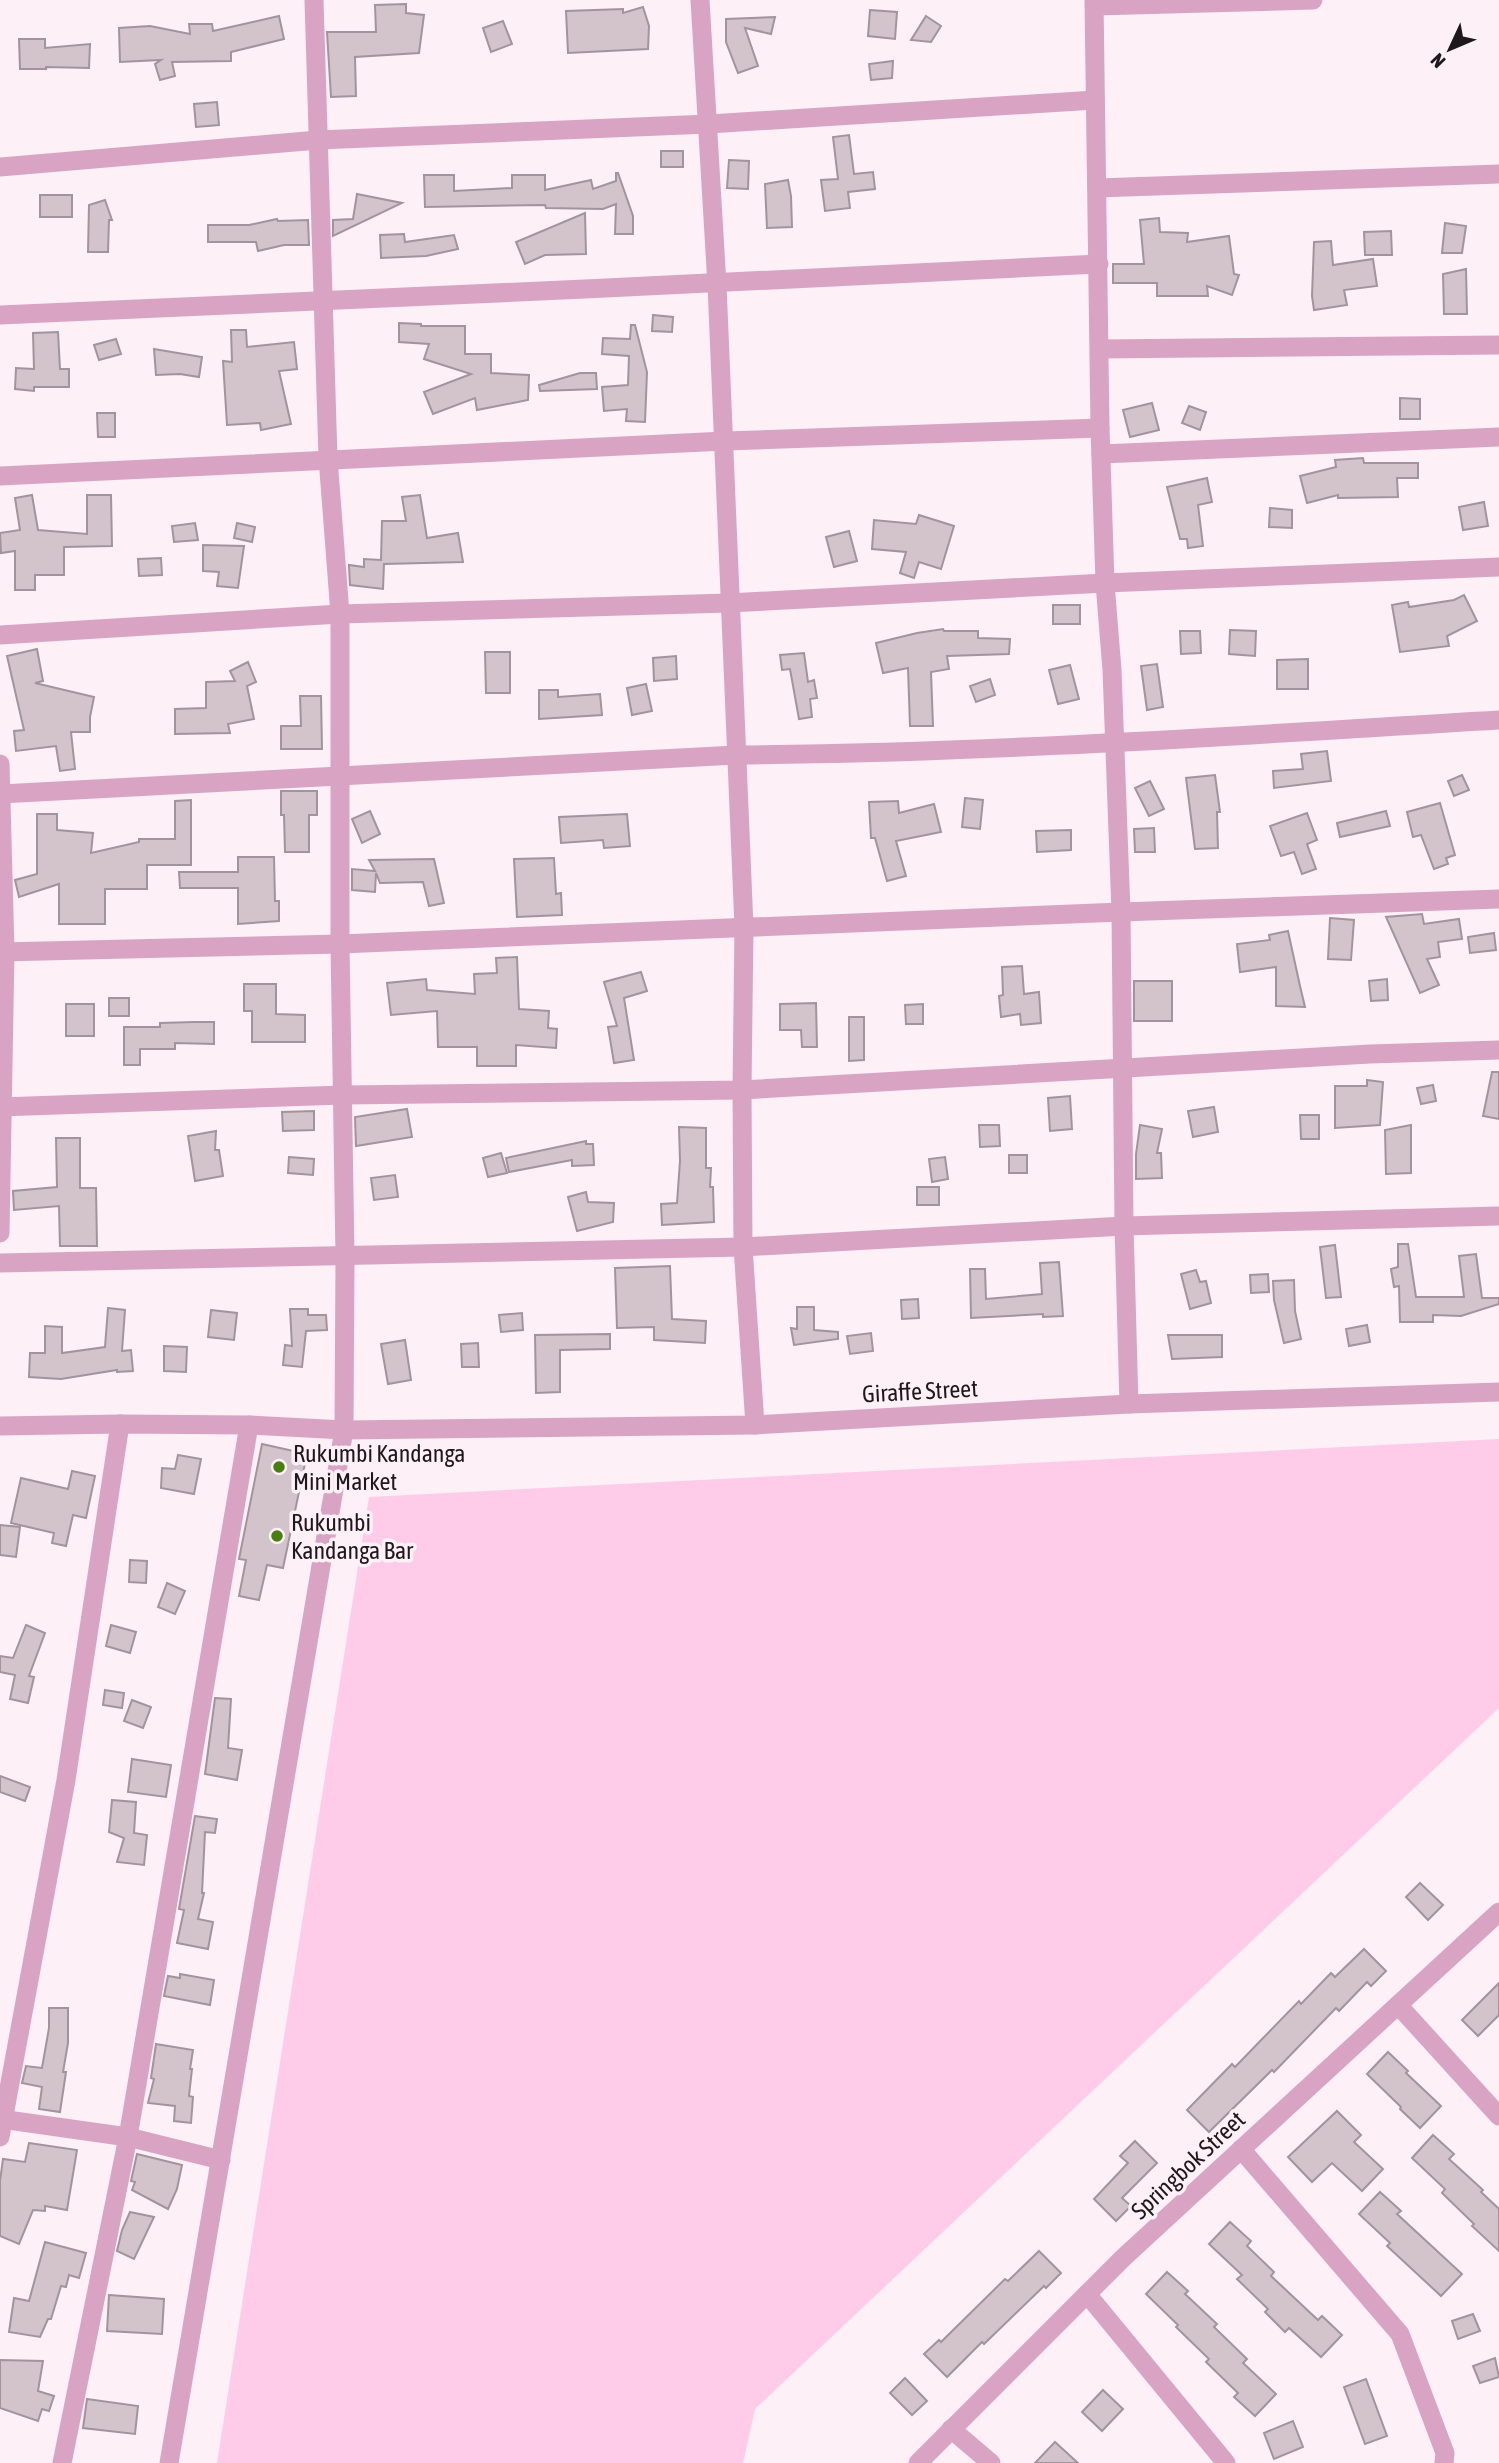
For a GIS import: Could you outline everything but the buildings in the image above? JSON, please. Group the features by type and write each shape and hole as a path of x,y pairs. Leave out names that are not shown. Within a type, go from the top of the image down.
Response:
{"street":[{"path":"169,2463 344,1430 340,614 328,458 314,0"},
{"path":"700,0 725,441 729,603 744,927 743,1247 755,1425"},
{"path":"1129,1404 1124,1226 1121,912 1100,428 1094,3 1314,0"},
{"path":"0,167 317,140 709,124 1095,100"},
{"path":"1097,188 1499,174"},
{"path":"0,315 717,285 1099,264"},
{"path":"1100,349 1499,345"},
{"path":"0,476 328,458 1100,428"},
{"path":"1101,454 1499,437"},
{"path":"0,635 340,614 729,603 1105,583 1499,567"},
{"path":"1,794 736,755 1114,742 1499,720"},
{"path":"0,764 0,1233"},
{"path":"2,952 340,944 1499,899"},
{"path":"2,1107 343,1094 742,1090 1123,1067 1499,1050"},
{"path":"0,1263 743,1247 1124,1226 1499,1216"},
{"name":"Giraffe Street","path":"0,1426 249,1425 344,1430 755,1425 1129,1404 1499,1392"},
{"path":"120,1424 66,1780 1,2125 128,2137 221,2160"},
{"path":"62,2463 128,2137 249,1425"},
{"name":"Springbok Street","path":"918,2463 1087,2294 1499,1912"},
{"path":"1398,2005 1499,2116"},
{"path":"1241,2150 1400,2334 1446,2453 1444,2463"},
{"path":"1087,2294 1226,2463"},
{"path":"951,2429 991,2463"}],"shaded area":[{"path":"1499,1439 1499,1708 755,2409 743,2463 217,2463 369,1497"}],"place":[{"name":"Rukumbi Kandanga Mini Market","path":"279,1467"},
{"name":"Rukumbi Kandanga Bar","path":"277,1536"}]}
